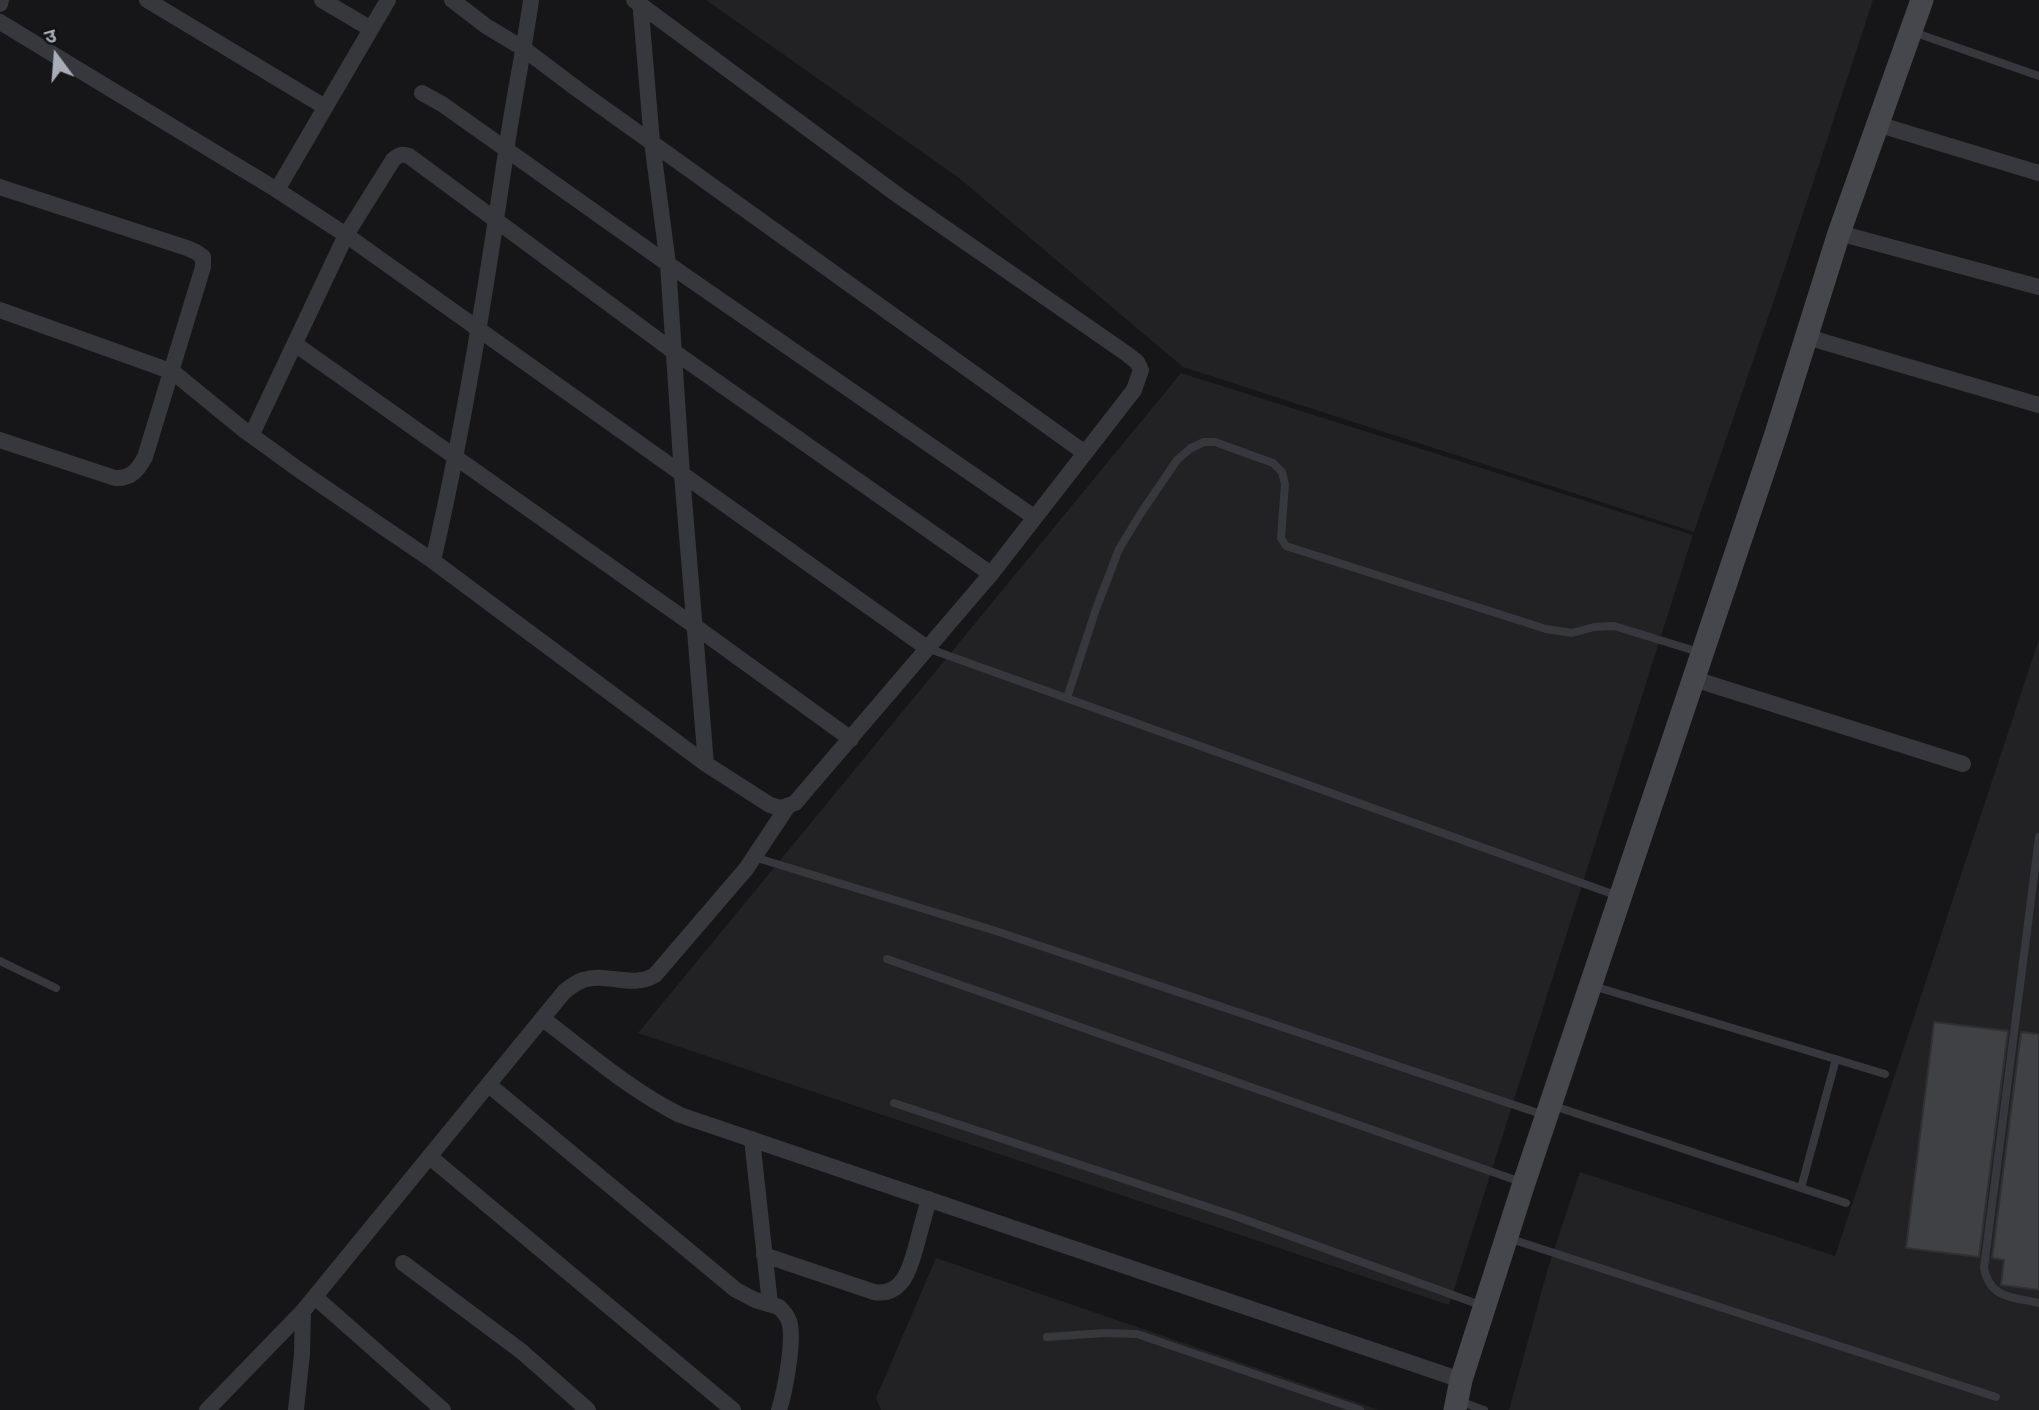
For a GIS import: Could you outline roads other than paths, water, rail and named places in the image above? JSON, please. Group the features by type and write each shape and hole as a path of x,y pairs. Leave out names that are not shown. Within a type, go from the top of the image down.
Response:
{"main road":[{"path":"1457,1397 1524,1183 1775,437 1839,233 1922,0"}],"street":[{"path":"146,0 325,107"},
{"path":"322,0 371,29"},
{"path":"277,190 388,0"},
{"path":"452,0 1085,453"},
{"path":"433,561 457,457 531,0"},
{"path":"638,1 668,264 706,764"},
{"path":"0,310 173,372 244,430 433,561 706,764 770,804 780,808 788,806 800,799 991,574 1134,390 1141,370 1137,362 899,196 638,1"},
{"path":"0,22 277,190 346,235 927,648"},
{"path":"422,93 442,104 1034,517"},
{"path":"1877,124 2039,173"},
{"path":"251,434 346,235 393,160 402,154 409,156 673,351 991,574"},
{"path":"0,187 187,248 203,257 201,277 173,372 139,469 132,475 115,478 0,440"},
{"path":"1839,233 2038,281"},
{"path":"1807,337 2039,405"},
{"path":"295,344 851,739"},
{"path":"1694,679 1963,764"},
{"path":"207,1410 315,1297 564,992 575,983 586,979 639,982 655,975 746,869 788,806"},
{"path":"543,1018 657,1103 711,1127 929,1199 1457,1397"},
{"path":"489,1085 736,1290 783,1310 789,1320 791,1341 779,1410"},
{"path":"752,1139 770,1304"},
{"path":"430,1157 733,1410"},
{"path":"764,1255 874,1292 890,1291 898,1287 908,1270 929,1199"},
{"path":"403,1263 521,1351 588,1410"},
{"path":"315,1297 443,1410"},
{"path":"300,1407 303,1311"}],"lane":[{"path":"1910,31 2039,76"},
{"path":"1067,698 1119,549 1177,460 1203,442 1230,446 1273,463 1282,472 1285,484 1280,527 1281,538 1286,546 1546,629 1572,633 1594,627 1614,626 1703,653"},
{"path":"927,648 1621,897"},
{"path":"2039,837 1983,1268 1986,1281 2000,1294 2039,1303"},
{"path":"754,857 996,931 1846,1203"},
{"path":"887,959 1524,1183"},
{"path":"0,961 57,988"},
{"path":"1591,985 1885,1074"},
{"path":"1801,1188 1836,1059"},
{"path":"894,1102 1235,1216 1485,1307"},
{"path":"1508,1238 1996,1397"},
{"path":"1047,1337 1104,1332 1137,1334 1360,1410"},
{"path":"1457,1397 1484,1410"}]}
